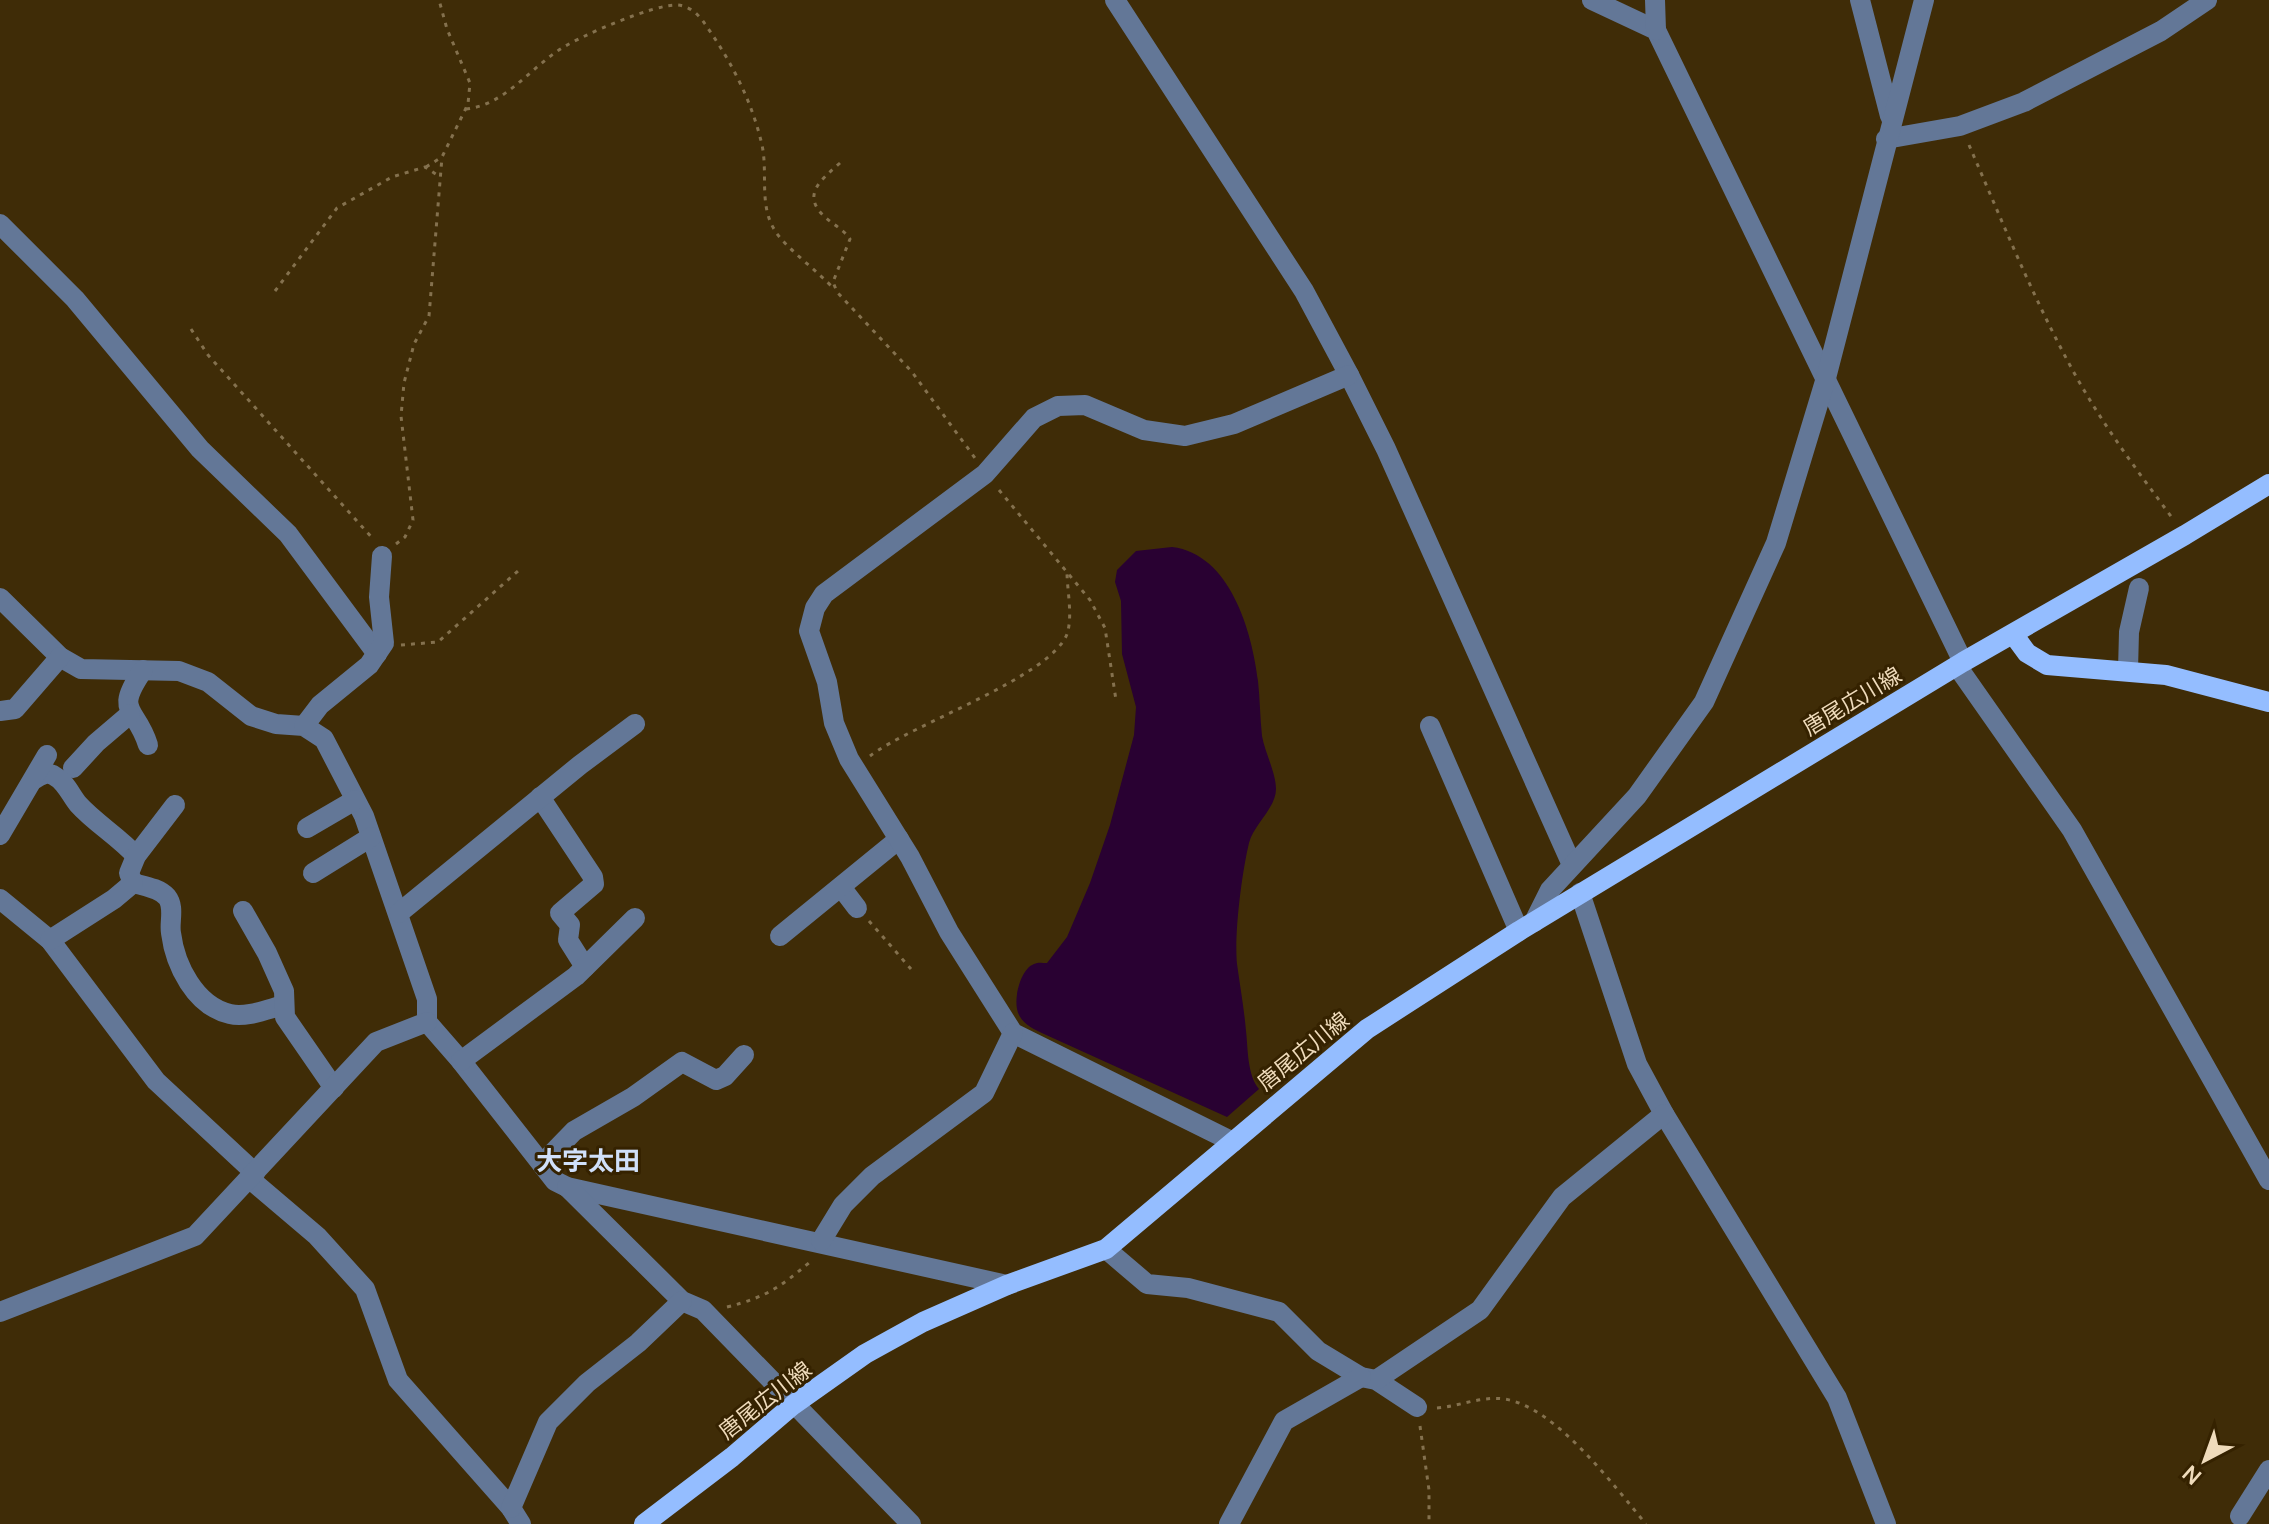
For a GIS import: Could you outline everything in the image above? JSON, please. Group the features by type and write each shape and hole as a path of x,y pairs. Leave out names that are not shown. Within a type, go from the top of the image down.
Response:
{"main road":[{"name":"唐尾広川線","path":"644,1524 732,1457 793,1405 865,1354 912,1328 1007,1285 1106,1249 1367,1029 1526,927 1960,664 2269,484"},
{"path":"2013,634 2027,653 2047,665 2166,675 2269,702"}],"street":[{"path":"1115,0 1304,291 1349,375 1386,449 1572,865"},
{"path":"1592,0 1656,30"},
{"path":"1655,0 1656,30 1826,378 1960,664 2072,830 2269,1180"},
{"path":"1860,0 1889,130"},
{"path":"1526,927 1550,890 1637,796 1704,702 1776,543 1826,378 1924,0"},
{"path":"1889,130 1960,126 2038,95 2161,31 2207,0"},
{"path":"0,224 75,299 200,449 288,534 379,651"},
{"path":"1233,1142 1013,1033 949,932 899,839 855,768 834,723 827,682 809,631 815,608 824,594 985,474 1034,418 1058,406 1085,405 1144,430 1185,436 1234,424 1349,375"},
{"path":"304,726 320,705 369,665 384,643 379,597 382,556"},
{"path":"2128,670 2129,632 2139,588"},
{"path":"0,598 60,657 81,669 179,671 208,682 251,716 276,724 304,726 324,739 371,837 399,913 427,999 427,1022 555,1181 567,1187 1007,1285"},
{"path":"0,711 15,709 60,657"},
{"path":"143,670 127,697 130,714 144,733 148,745"},
{"path":"73,768 130,714"},
{"path":"399,913 540,797 635,724"},
{"path":"1430,726 1526,927"},
{"path":"0,835 47,755"},
{"path":"35,779 43,774 52,774 70,789 78,803 121,839 136,856"},
{"path":"540,797 593,877 594,884 560,913 570,925 568,940 585,967"},
{"path":"307,828 355,800"},
{"path":"133,883 129,873 136,856 175,805"},
{"path":"313,873 371,837"},
{"path":"780,936 899,839"},
{"path":"50,940 114,899 133,883"},
{"path":"133,883 157,890 167,898 171,909 170,931 179,967 196,992 214,1008 231,1015 284,1005"},
{"path":"841,887 857,908"},
{"path":"1580,893 1637,1064 1664,1114 1837,1398 1886,1524"},
{"path":"0,899 50,940 156,1081 317,1236 365,1289 398,1380 516,1516"},
{"path":"243,911 284,991 285,1017 334,1088"},
{"path":"461,1061 585,967 635,918"},
{"path":"0,1312 195,1236 376,1042 427,1022"},
{"path":"826,1243 843,1205 872,1176 984,1093 1013,1033"},
{"path":"542,1164 574,1131 633,1097 682,1062 716,1080 725,1076 744,1055"},
{"path":"1229,1524 1284,1421 1368,1378 1480,1310 1562,1197 1664,1114"},
{"path":"567,1187 682,1301 703,1310 911,1524"},
{"path":"1106,1249 1147,1284 1188,1288 1279,1312 1318,1351 1417,1407"},
{"path":"516,1516 548,1422 587,1383 638,1343 682,1301"},
{"path":"2240,1516 2269,1470"}],"path":[{"path":"191,329 208,355 328,487 378,546 382,556 405,537 413,520 401,416 404,383 414,344 429,316 442,157 466,109 470,83 447,29 439,0"},
{"path":"466,109 482,107 502,96 563,47 627,19 674,3 692,9 703,21 742,84 763,148 767,215 775,231 912,372 943,411 985,474 1090,600 1105,628 1116,700"},
{"path":"1960,126 2022,266 2076,376 2113,438 2185,535"},
{"path":"275,291 337,208 392,177 425,167 442,157"},
{"path":"837,292 833,282 850,239 824,216 813,196 815,187 840,163"},
{"path":"425,167 442,179"},
{"path":"379,651 438,642 518,571"},
{"path":"855,768 887,743 956,711 1055,651 1067,634 1067,572"},
{"path":"857,908 911,969"},
{"path":"703,1310 713,1311 761,1298 778,1289 826,1243"},
{"path":"1429,1524 1429,1490 1417,1407 1442,1408 1481,1398 1506,1399 1527,1406 1589,1457 1646,1524"}],"shaded area":[{"path":"1172,547 1192,553 1209,564 1223,579 1243,618 1255,661 1262,736 1276,783 1272,803 1249,843 1241,886 1237,937 1237,964 1249,1061 1259,1089 1227,1117 1037,1030 1019,1015 1016,1002 1025,972 1034,964 1047,963 1067,937 1110,825 1134,735 1136,707 1122,654 1121,601 1115,582 1117,570 1136,551"}],"district":[{"name":"大字太田","path":"588,1160"}]}
